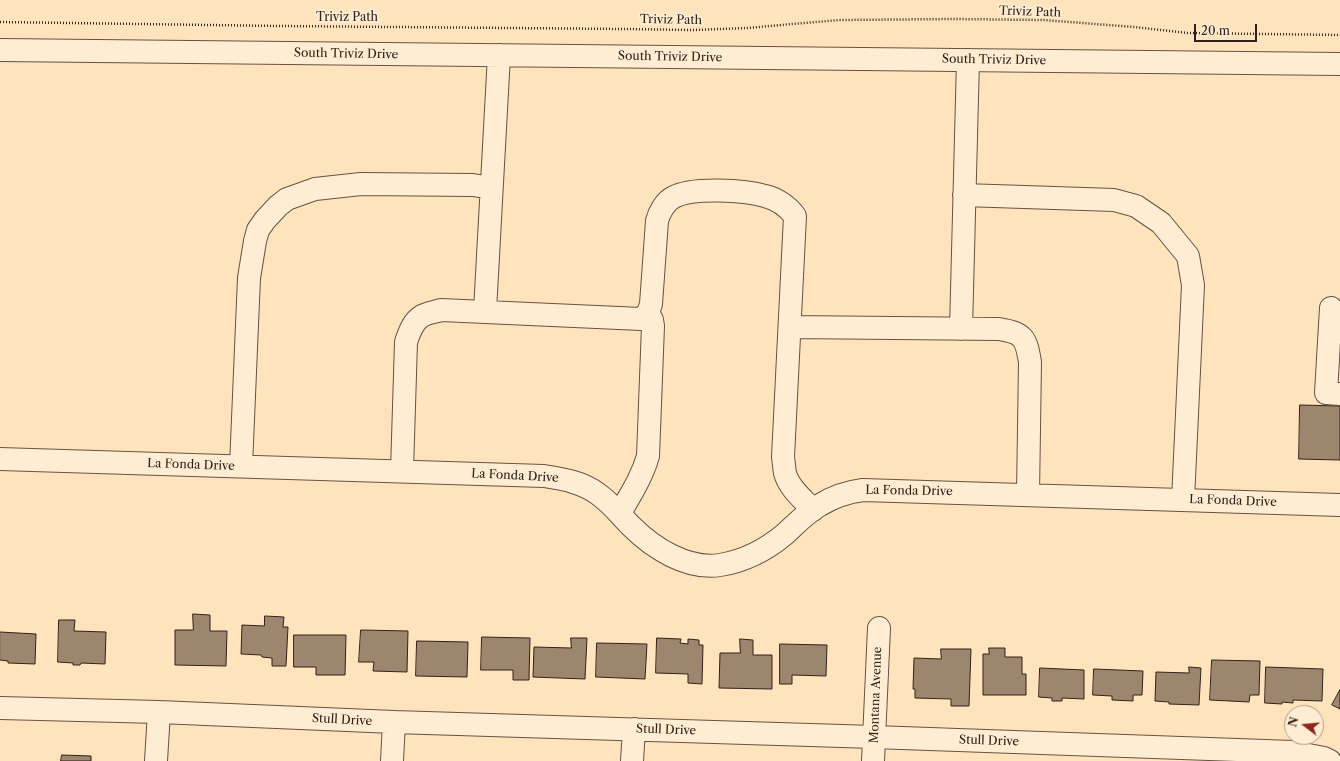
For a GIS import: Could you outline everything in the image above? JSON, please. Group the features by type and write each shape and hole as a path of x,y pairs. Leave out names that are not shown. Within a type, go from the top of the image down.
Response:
{"street":[{"name":"South Triviz Drive","path":"0,50 1340,64"},
{"path":"484,311 490,188 499,55"},
{"path":"961,329 968,60"},
{"path":"241,466 249,278 258,230 265,220 287,199 315,189 361,184 473,185 490,188"},
{"path":"402,471 406,342 409,332 422,316 441,310 640,319 648,313 651,304 657,221 659,214 672,197 683,193 728,190 765,196 780,202 795,216 783,457 785,473 788,481 795,491 813,510"},
{"path":"964,195 1114,200 1122,202 1136,206 1161,223 1188,256 1193,285 1183,500"},
{"path":"1331,308 1326,393 1340,394"},
{"path":"620,513 638,483 648,456 653,326 652,320 648,313"},
{"path":"790,327 1006,330 1012,331 1020,336 1024,340 1030,362 1028,495"},
{"name":"La Fonda Drive","path":"0,459 402,471 544,476 558,478 573,481 598,493 620,513 641,536 666,553 694,563 710,565 736,562 756,554 772,544 813,510 833,498 848,492 863,490 1340,505"},
{"name":"Montana Avenue","path":"873,761 879,628"},
{"name":"Stull Drive","path":"0,708 159,712 394,722 1293,752 1324,758 1330,761"},
{"path":"156,761 159,712"},
{"path":"392,761 394,722"},
{"path":"632,761 634,730"}],"path":[{"name":"Triviz Path","path":"0,22 693,30 747,28 839,20 954,19 1044,20 1188,33 1340,35"}],"building":[{"path":"1300,405 1340,406 1340,460 1299,459"},
{"path":"193,614 210,615 210,631 227,631 226,666 175,665 175,630 193,630"},
{"path":"265,616 284,617 283,627 288,627 286,666 272,666 272,658 262,657 261,655 241,654 242,625 264,626"},
{"path":"59,620 75,620 74,631 106,632 105,664 81,663 80,665 73,665 73,663 58,662"},
{"path":"361,630 408,631 407,672 373,671 374,662 359,662"},
{"path":"0,632 36,634 35,664 8,663 8,661 0,660"},
{"path":"294,635 346,635 345,675 316,675 316,667 294,667"},
{"path":"482,637 530,638 529,680 513,680 513,670 481,670"},
{"path":"571,638 587,638 585,679 533,677 534,647 571,648"},
{"path":"657,638 681,639 680,643 688,644 688,639 699,640 699,645 703,645 702,684 688,683 688,674 656,673"},
{"path":"740,639 753,640 753,655 772,655 772,689 719,688 720,653 740,653"},
{"path":"417,641 468,642 467,677 416,676"},
{"path":"597,643 647,644 645,679 596,677"},
{"path":"780,644 827,645 826,676 792,675 792,684 780,684"},
{"path":"989,648 1005,648 1005,657 1022,657 1022,674 1026,674 1026,695 983,695 983,654 989,654"},
{"path":"941,649 971,649 969,706 951,706 951,699 915,698 915,689 913,689 914,658 941,659"},
{"path":"1212,660 1260,661 1259,695 1250,695 1249,702 1210,700"},
{"path":"1189,667 1201,668 1199,705 1169,704 1169,702 1155,701 1156,672 1189,673"},
{"path":"1266,667 1323,669 1322,701 1293,700 1293,703 1265,703"},
{"path":"1040,668 1084,670 1084,699 1062,698 1062,701 1052,701 1052,698 1039,697"},
{"path":"1094,669 1143,671 1142,695 1133,695 1133,701 1112,700 1112,696 1093,695"},
{"path":"1340,690 1340,709 1332,705"},
{"path":"62,755 91,756 91,761 61,761"}]}
